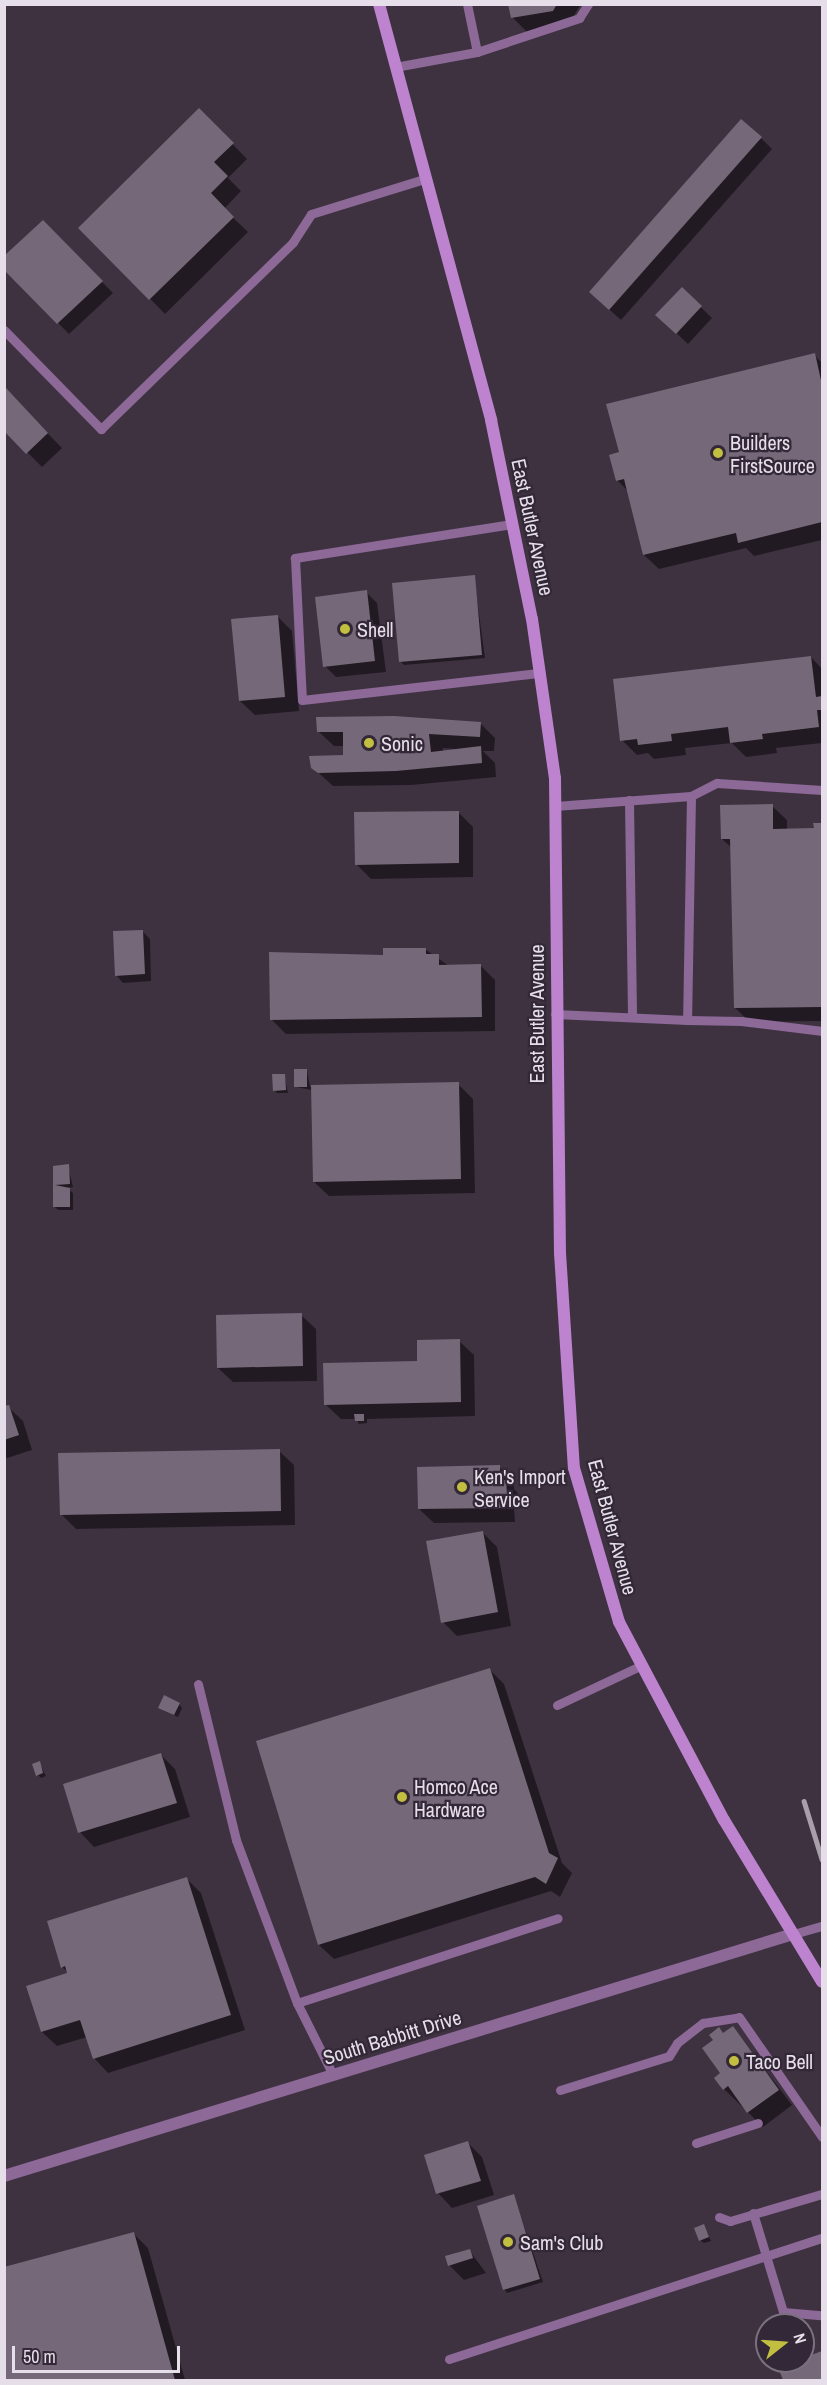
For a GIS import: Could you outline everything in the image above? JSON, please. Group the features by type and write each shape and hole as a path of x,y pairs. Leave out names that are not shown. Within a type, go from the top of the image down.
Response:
{"main road":[{"name":"East Butler Avenue","path":"380,4 424,179 491,420 513,524 540,674 555,777 555,1014 560,1253 574,1468 619,1622 790,1935 822,1982"}],"street":[{"name":"South Babbitt Drive","path":"4,2176 790,1935"}],"lane":[{"path":"467,4 477,52"},
{"path":"395,67 477,52 579,18 588,4"},
{"path":"4,330 101,429 293,242 311,214 424,179"},
{"path":"513,524 295,558 302,700 540,674"},
{"path":"555,806 691,796 717,783 822,790"},
{"path":"687,1020 691,796"},
{"path":"629,800 632,1017"},
{"path":"555,1014 741,1021 822,1031"},
{"path":"557,1705 642,1665"},
{"path":"198,1684 236,1840 297,2003 333,2075"},
{"path":"297,2003 558,1917"},
{"path":"790,1935 822,1926"},
{"path":"560,2090 669,2056 677,2043 703,2023 739,2018 822,2137"},
{"path":"696,2143 758,2123"},
{"path":"719,2217 730,2221 783,2203 822,2194"},
{"path":"753,2213 783,2312 821,2315"},
{"path":"449,2359 822,2238"}],"building":[{"path":"508,4 557,4 553,11 511,18"},
{"path":"199,108 234,143 214,162 228,176 211,193 234,217 149,300 78,228"},
{"path":"741,119 762,137 609,310 589,292"},
{"path":"43,220 103,281 57,324 4,270 4,256"},
{"path":"682,287 702,306 676,334 655,315"},
{"name":"Builders FirstSource","path":"815,353 822,385 822,522 738,543 736,533 643,555 624,479 616,481 609,455 619,452 606,404"},
{"path":"6,388 48,433 26,454 4,431"},
{"path":"475,575 482,655 399,662 392,583"},
{"name":"Shell","path":"367,590 375,661 323,667 315,597"},
{"path":"278,615 285,697 239,701 231,619"},
{"path":"811,656 816,697 822,696 822,710 817,710 819,727 762,734 763,739 730,743 728,727 671,734 672,741 638,745 637,739 620,741 613,679"},
{"path":"394,716 481,722 480,737 429,734 431,752 481,746 482,763 396,771 318,773 311,768 309,756 343,755 343,732 317,732 316,717"},
{"path":"773,804 773,829 814,828 813,823 822,823 822,1007 734,1008 730,839 721,839 720,805"},
{"path":"459,811 459,863 355,865 354,812"},
{"path":"143,930 145,974 115,976 113,931"},
{"path":"383,948 426,948 426,954 439,954 439,965 481,964 482,1017 270,1020 269,952 383,955"},
{"path":"294,1069 307,1069 307,1087 294,1087"},
{"path":"272,1074 285,1074 286,1090 273,1091"},
{"path":"459,1082 461,1179 313,1182 311,1085"},
{"path":"69,1164 70,1184 55,1185 70,1188 70,1207 53,1207 53,1166"},
{"path":"302,1313 303,1366 217,1368 216,1315"},
{"path":"460,1339 461,1402 324,1405 323,1363 417,1361 417,1340"},
{"path":"9,1405 19,1435 4,1440 4,1406"},
{"path":"354,1414 364,1414 364,1421 355,1421"},
{"path":"280,1449 281,1511 60,1515 58,1453"},
{"name":"Ken's Import Service","path":"500,1465 500,1480 506,1480 507,1494 500,1494 501,1508 418,1509 417,1467"},
{"path":"483,1531 498,1612 441,1623 426,1541"},
{"name":"Homco Ace Hardware","path":"490,1668 549,1853 558,1858 546,1884 535,1877 318,1945 256,1741"},
{"path":"164,1695 180,1703 174,1715 158,1708"},
{"path":"161,1753 177,1803 78,1833 63,1784"},
{"path":"40,1761 43,1773 36,1776 32,1764"},
{"path":"187,1877 231,2015 93,2059 80,2020 41,2032 26,1986 67,1973 65,1966 61,1968 47,1921"},
{"name":"Taco Bell","path":"733,2026 779,2090 747,2113 728,2086 723,2090 714,2078 720,2073 702,2048 713,2040 709,2035 719,2027 723,2033"},
{"path":"468,2141 481,2181 436,2194 424,2155"},
{"name":"Sam's Club","path":"514,2194 540,2279 503,2290 477,2206"},
{"path":"704,2224 709,2237 699,2241 694,2228"},
{"path":"134,2232 175,2380 4,2380 4,2267"},
{"path":"470,2249 473,2258 448,2266 445,2256"},
{"path":"822,2351 822,2380 783,2380 780,2373 815,2373 815,2354"}],"railway":[{"path":"804,1801 822,1859"}],"place":[{"name":"Builders FirstSource","path":"718,453"},
{"name":"Shell","path":"345,629"},
{"name":"Sonic","path":"369,743"},
{"name":"Ken's Import Service","path":"462,1487"},
{"name":"Homco Ace Hardware","path":"402,1797"},
{"name":"Taco Bell","path":"734,2061"},
{"name":"Sam's Club","path":"508,2242"}]}
